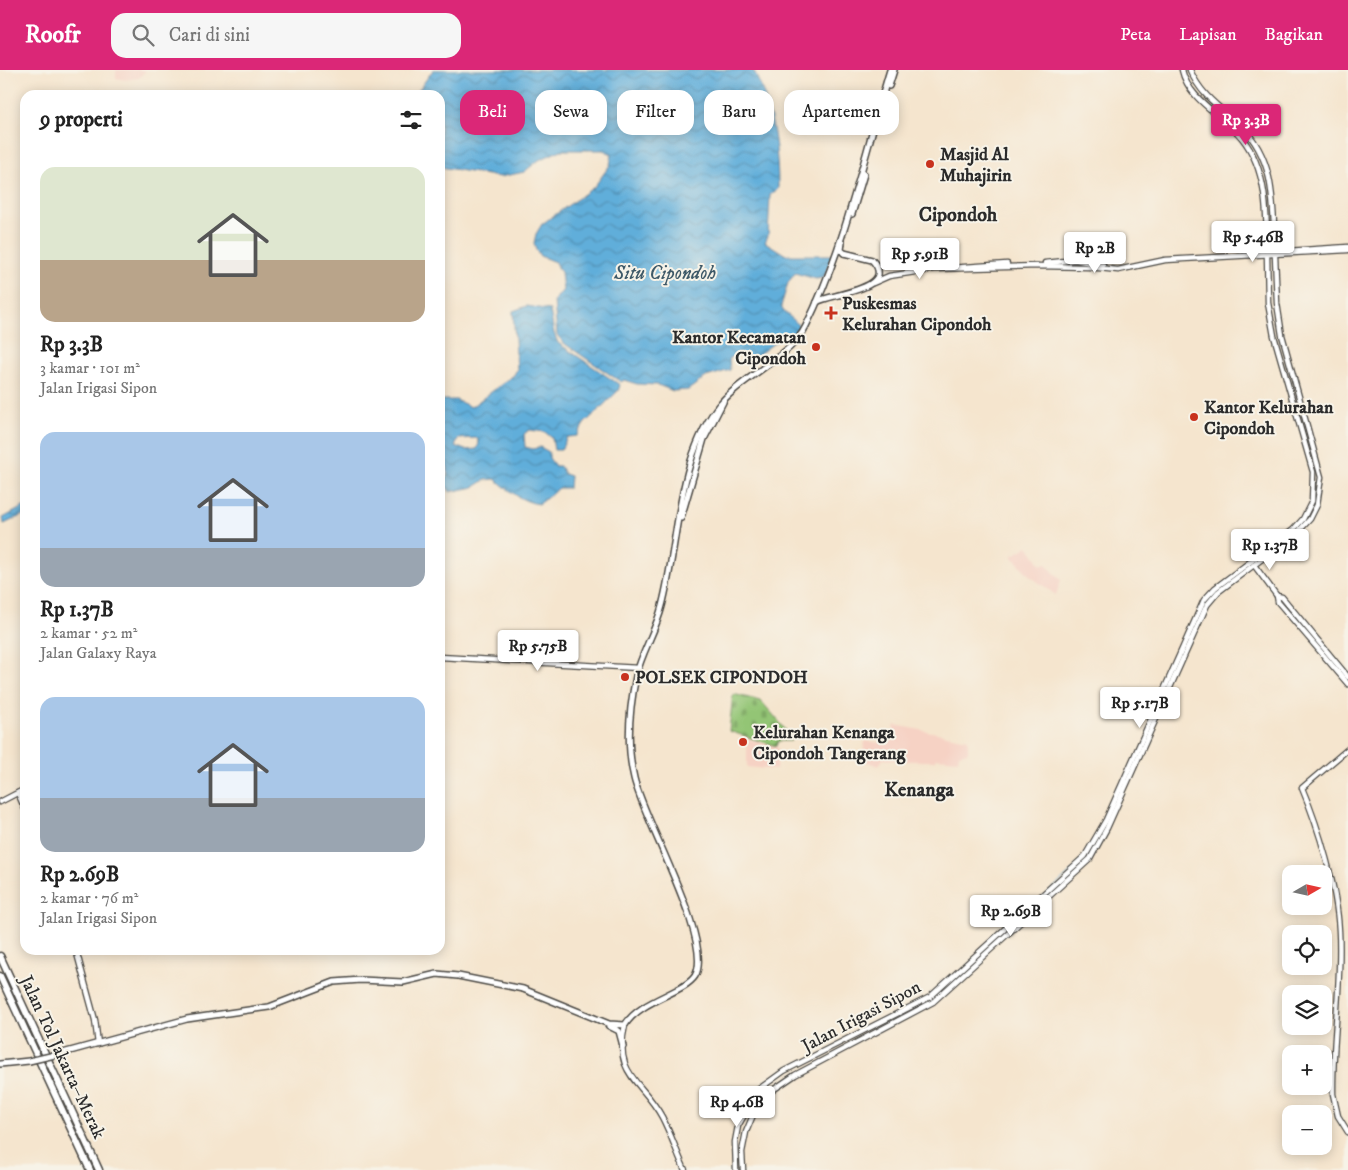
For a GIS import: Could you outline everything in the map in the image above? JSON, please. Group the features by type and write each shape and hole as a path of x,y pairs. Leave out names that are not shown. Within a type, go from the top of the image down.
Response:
{"highway":[{"name":"Jalan Tol Jakarta–Merak","path":"0,956 99,1170"},
{"name":"Jalan Tol Jakarta–Merak","path":"0,976 90,1170"}],"main road":[{"path":"605,1022 625,1025 630,1018 650,1003 691,980 696,973 698,962 696,940 682,899 644,813 634,778 631,760 630,720 638,668 663,605 679,522 698,443 708,422 723,401 742,382 797,340 806,326 831,266 890,70"},
{"path":"844,254 841,248 894,70"},
{"path":"817,302 824,298 845,294 869,284 876,276 876,264 869,258 844,254 838,256 831,266"},
{"path":"821,292 824,298"},
{"path":"0,1064 29,1062 187,1019 269,1007 334,982 362,980 403,982 437,974 458,976 523,989 605,1022 619,1031 623,1046"}],"street":[{"name":"Jalan Irigasi Sipon","path":"743,1169 742,1152 748,1126 756,1108 767,1094 795,1075 933,1002 1092,851 1212,595 1302,529 1317,505 1322,477 1282,334 1271,253 1267,243 1261,177 1254,158 1241,137 1197,96 1186,83 1182,70"},
{"name":"Jalan Irigasi Sipon","path":"1190,70 1207,98 1249,135 1264,159 1272,198 1274,242 1271,253 1268,303 1274,336 1314,478 1312,501 1298,525 1281,543 1254,565 1212,595"},
{"path":"1005,266 1075,266 1118,270 1165,260 1348,248"},
{"path":"869,284 889,276 948,268 1057,263 1067,260 1118,267 1165,257 1271,253"},
{"path":"1066,266 1070,264 1067,260"},
{"path":"1075,266 1072,263 1076,260"},
{"path":"876,264 882,273 889,276"},
{"path":"1307,451 1314,449"},
{"path":"1254,565 1277,596 1278,602 1348,684"},
{"path":"1277,596 1282,597 1348,677"},
{"path":"445,658 638,668"},
{"path":"1348,749 1302,788 1320,844 1337,911 1339,952 1333,1094 1338,1116 1348,1132"},
{"path":"0,802 18,793 20,798"},
{"name":"Jalan Irigasi Sipon","path":"736,1170 735,1142 738,1126 755,1094 762,1086 784,1071 927,999 1092,851"},
{"path":"77,955 95,1020 98,1044"},
{"path":"625,1025 623,1058 628,1071 662,1117 685,1170"}],"shaded area":[{"path":"116,70 146,70 139,78 125,80 116,78"},
{"path":"1028,546 1041,565 1045,563 1061,580 1056,595 1030,576 1012,556"},
{"path":"895,725 968,739 968,752 959,754 958,760 936,758 934,761 905,761 883,759 879,766 862,760 865,741 889,744"},
{"path":"747,739 778,747 776,770 747,767"}],"green space":[{"path":"733,694 761,701 782,725 791,741 778,741 776,746 729,731"}],"water":[{"name":"Situ Cipondoh","path":"433,70 753,70 762,90 704,90 704,135 774,135 778,189 770,195 768,236 765,242 786,255 832,255 824,278 816,279 795,273 788,283 781,306 799,327 788,344 782,337 751,360 738,353 729,359 730,370 706,377 688,390 673,391 658,385 637,384 624,380 621,382 565,344 557,335 554,301 563,290 561,272 555,262 540,256 536,250 534,243 536,234 542,224 594,187 610,165 612,154 603,150 561,150 539,160 524,172 500,177 445,168 445,90 419,90"},
{"path":"527,306 550,310 554,333 558,343 620,385 618,391 584,424 577,436 567,437 561,450 554,450 552,438 545,432 529,430 524,434 525,447 533,449 540,447 549,452 549,458 555,466 560,466 564,474 570,476 569,488 559,488 539,504 526,501 495,479 485,480 474,487 450,492 446,486 448,468 445,462 445,400 456,400 471,407 514,375 517,369 513,311","holes":["477,438 479,443 477,449 465,450 455,446 458,439"]},
{"path":"20,509 20,516 4,524 3,518"}],"waterway":[{"path":"1100,837 1103,829"},
{"path":"1086,857 1093,849"},
{"path":"935,996 1084,860"},
{"path":"863,1035 932,998"}],"place":[{"name":"Masjid Al Muhajirin","path":"930,164"},
{"name":"Puskesmas Kelurahan Cipondoh","path":"831,313"},
{"name":"Kantor Kecamatan Cipondoh","path":"816,347"},
{"name":"Kantor Kelurahan Cipondoh","path":"1194,417"},
{"name":"POLSEK CIPONDOH","path":"625,677"},
{"name":"Kelurahan Kenanga Cipondoh Tangerang","path":"743,742"}],"district":[{"name":"Cipondoh","path":"958,214"},
{"name":"Kenanga","path":"919,789"}]}
